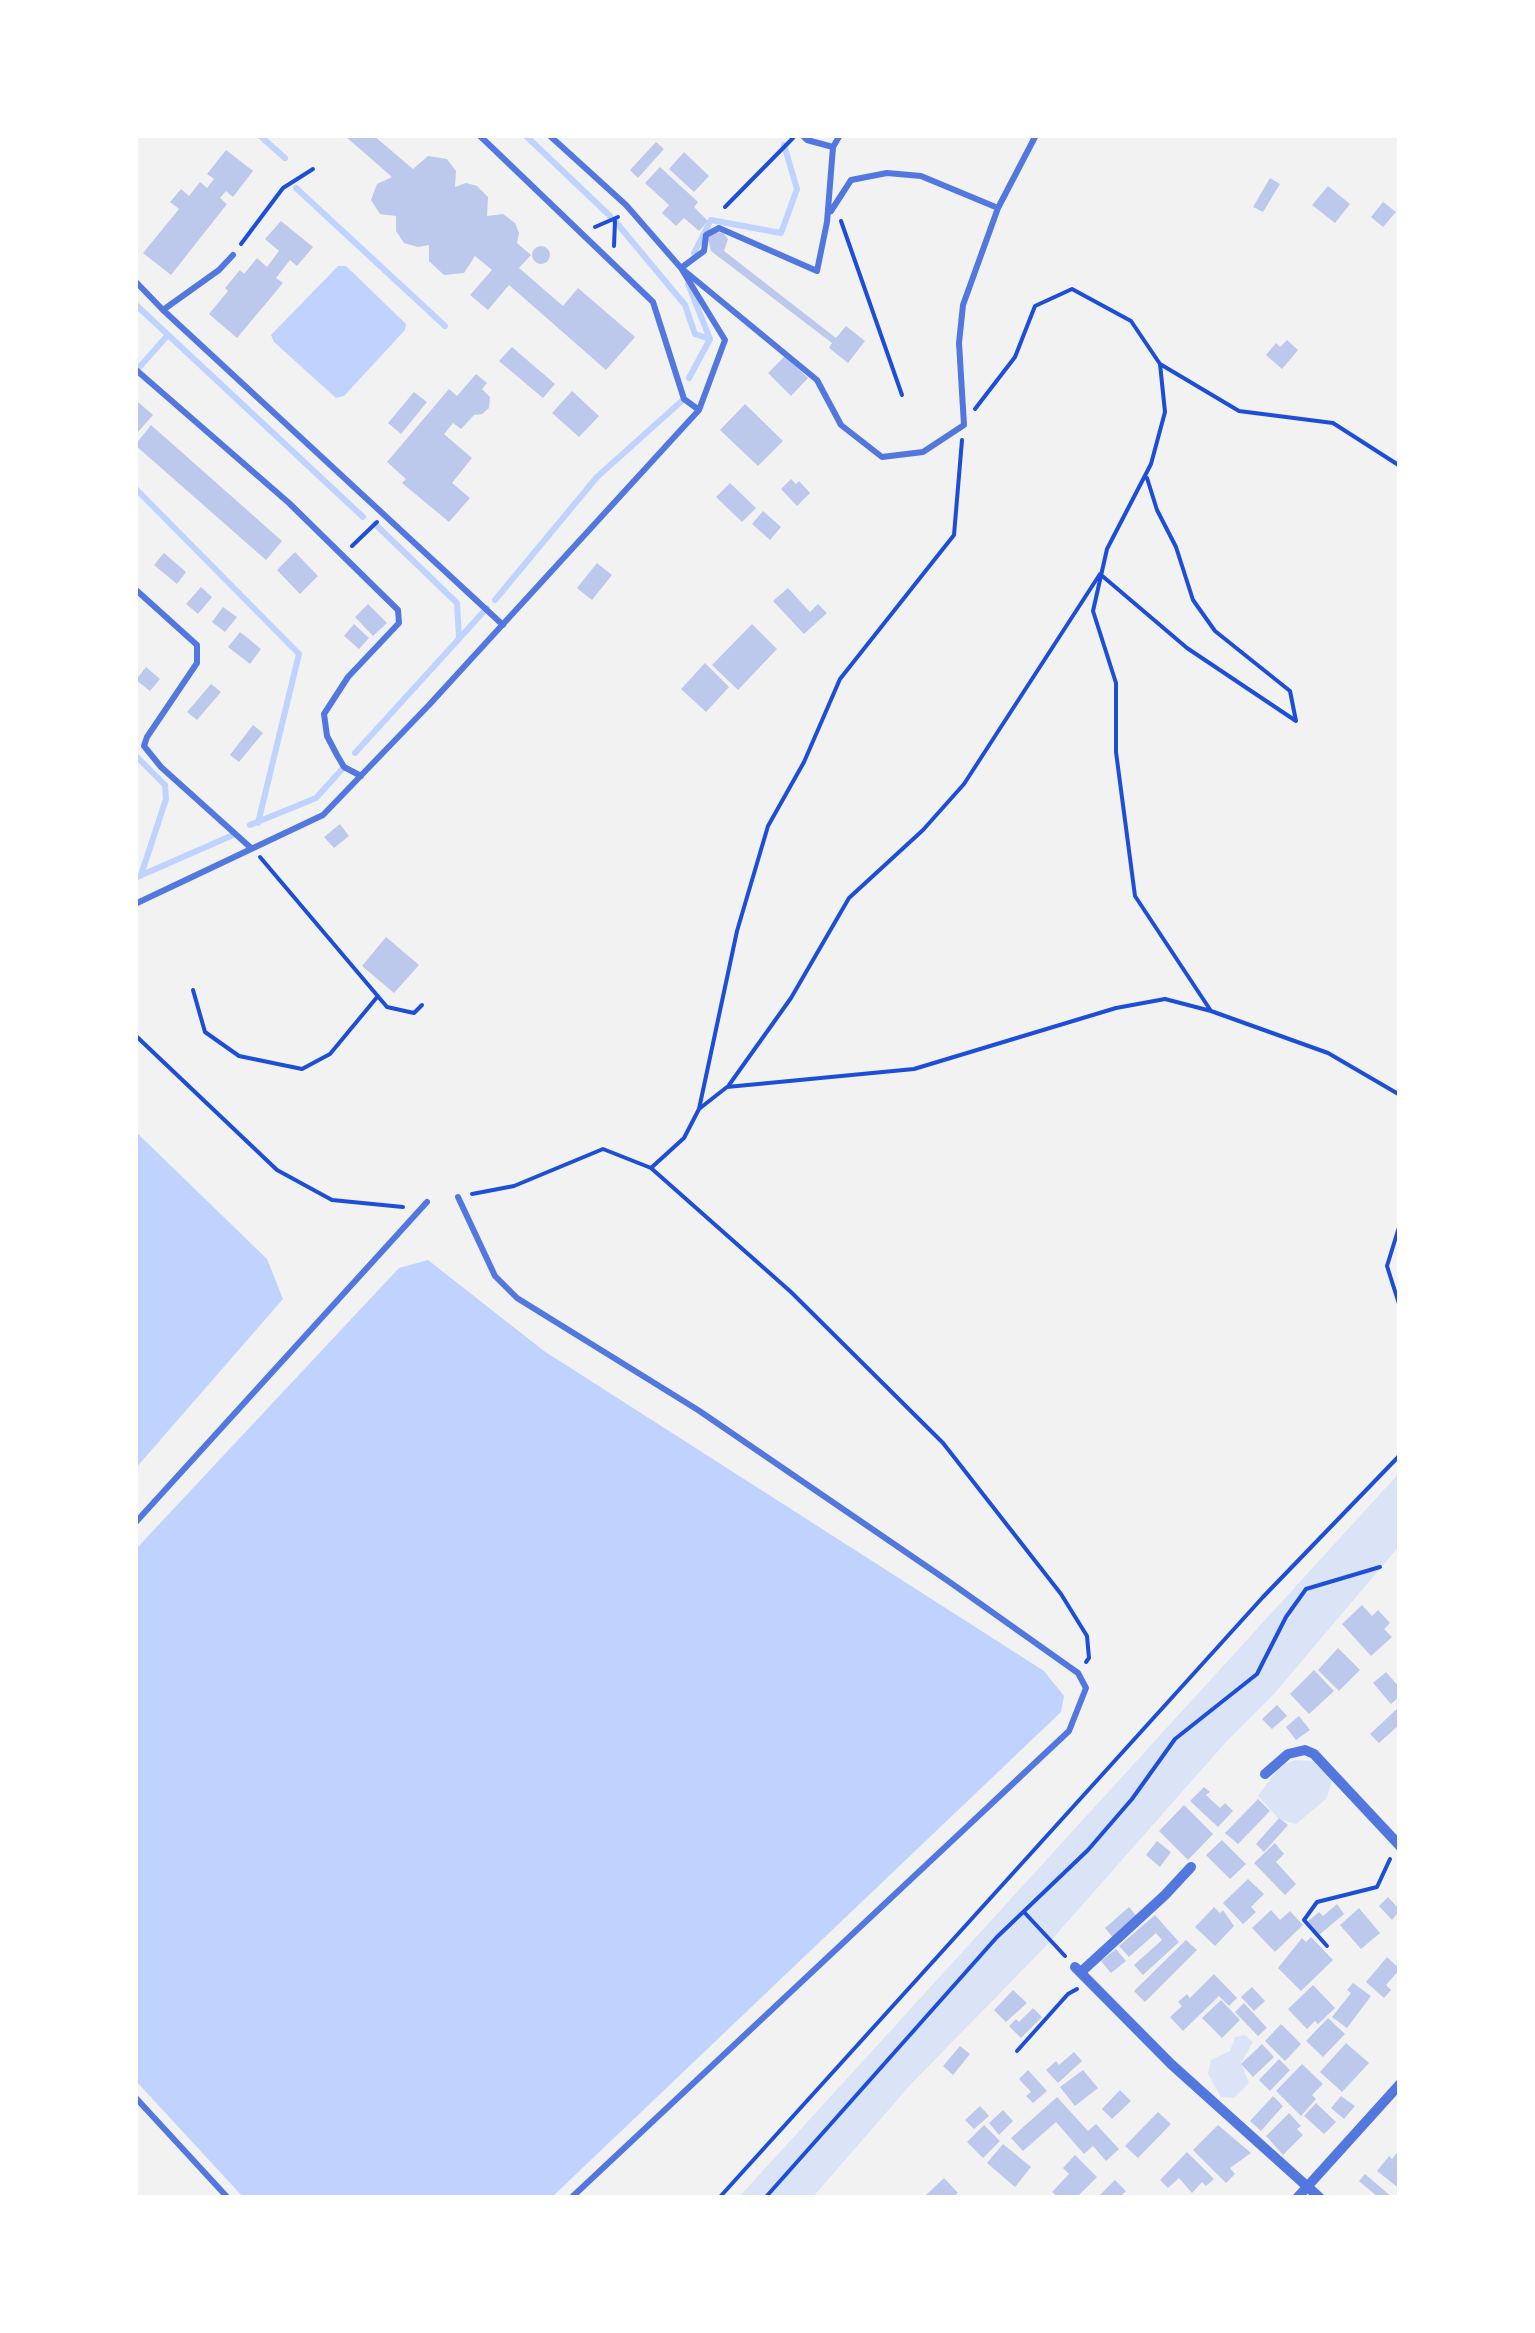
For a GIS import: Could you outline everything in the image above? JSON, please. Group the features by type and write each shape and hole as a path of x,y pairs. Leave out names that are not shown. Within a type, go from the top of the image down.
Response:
{"street":[{"path":"1265,1774 1281,1758 1306,1750 1322,1761 1400,1845"},
{"path":"1190,1867 1165,1895 1078,1970 1171,2064 1320,2198"},
{"path":"1297,2198 1400,2084"}],"lane":[{"path":"480,135 653,302 684,399 700,410"},
{"path":"549,135 626,205 682,268 817,380 841,425 882,457 923,452 964,425 959,343 963,305 998,208 1036,135"},
{"path":"799,135 833,147"},
{"path":"682,268 704,251 706,235 720,228 817,271 827,222 833,147 840,135"},
{"path":"827,222 834,202 851,180 887,173 921,176 998,208"},
{"path":"164,310 219,270 233,255"},
{"path":"135,904 323,814 700,410 725,340 682,268"},
{"path":"135,280 503,625"},
{"path":"135,369 289,503 398,610 399,622 348,677 324,714 327,736 344,767 361,776"},
{"path":"135,589 198,645 197,664 144,746 190,794 252,848"},
{"path":"458,1196 495,1276 518,1298 698,1410 1078,1672 1086,1688 1069,1732 571,2198"},
{"path":"135,1523 426,1202"},
{"path":"135,2096 228,2198"}],"path":[{"path":"725,207 799,135"},
{"path":"233,255 283,188 313,169"},
{"path":"834,202 902,395"},
{"path":"614,263 615,221 626,205"},
{"path":"581,232 615,221"},
{"path":"650,1168 684,1138 699,1110 737,931 768,826 804,762 840,679 954,535 964,425 1015,357 1036,306 1072,289 1131,322 1160,364 1239,412 1333,423 1400,466"},
{"path":"1160,364 1165,412 1146,475 1107,550 1094,610 1116,683 1116,752 1135,896 1211,1011"},
{"path":"1100,574 1187,648 1296,720 1290,691 1215,631 1193,600 1176,546 1156,510 1146,475"},
{"path":"341,556 384,514"},
{"path":"699,1110 727,1087 790,998 848,898 923,830 964,784 1100,574"},
{"path":"252,848 388,1007 414,1012 422,1005"},
{"path":"192,990 205,1032 239,1056 302,1069 330,1054 378,996"},
{"path":"727,1087 914,1069 1116,1008 1164,1000 1211,1011 1328,1053 1400,1095"},
{"path":"135,1036 278,1170 332,1200 396,1208 426,1202"},
{"path":"458,1196 514,1186 602,1148 650,1168 790,1292 943,1443 1061,1594 1087,1636 1089,1658 1078,1672"},
{"path":"1400,1224 1387,1266 1400,1306"},
{"path":"719,2198 1264,1597 1400,1455"},
{"path":"766,2198 1024,1911 1088,1850 1132,1799 1175,1739 1256,1674 1306,1588 1380,1567"},
{"path":"1326,1946 1304,1920 1317,1902 1377,1887 1400,1845"},
{"path":"1024,1911 1078,1970"},
{"path":"1017,2051 1068,1994 1090,1983"}],"shaded area":[{"path":"1400,1472 1400,1545 1274,1694 1226,1742 1047,1945 912,2083 812,2198 738,2198"},
{"path":"1295,1760 1313,1761 1333,1779 1326,1799 1296,1824 1280,1820 1258,1796 1279,1767"},
{"path":"1245,2035 1253,2042 1241,2063 1249,2083 1234,2098 1221,2097 1208,2074 1211,2060 1230,2051 1235,2037"}],"water":[{"path":"338,266 346,266 406,324 405,330 344,396 336,398 271,335"},
{"path":"135,1131 267,1259 283,1299 135,1469"},
{"path":"428,1260 544,1351 1044,1671 1064,1696 1061,1712 551,2198 244,2198 135,2080 135,1550 399,1268"}],"building":[{"path":"344,135 373,135 413,169 428,156 447,159 456,171 455,187 466,183 477,186 488,197 487,216 503,214 515,223 517,243 531,255 519,268 563,306 578,288 635,337 606,370 509,285 488,310 470,295 492,270 475,256 464,273 444,275 429,261 429,245 404,243 396,231 396,216 380,214 371,200 377,184 392,177"},
{"path":"656,142 664,149 638,178 630,170"},
{"path":"226,150 253,171 233,197 226,191 220,198 227,204 171,275 143,253 179,209 170,202 181,189 189,196 200,182 207,188 214,179 207,174"},
{"path":"684,152 709,176 694,192 669,169"},
{"path":"660,167 698,202 694,207 708,221 699,231 684,218 676,226 662,213 669,205 645,183"},
{"path":"1270,178 1280,184 1263,212 1253,207"},
{"path":"1328,186 1350,204 1335,223 1312,205"},
{"path":"1383,202 1396,212 1383,227 1371,217"},
{"path":"281,221 313,247 297,266 290,260 276,278 283,283 237,338 209,314 240,270 244,274 257,258 267,267 279,251 265,239"},
{"path":"714,232 723,233 728,239 724,251 836,338 846,326 865,341 848,363 829,348 832,343 711,251 708,239"},
{"path":"541,246 550,255 541,264 532,255"},
{"path":"1287,340 1298,350 1282,369 1266,355 1276,343 1280,347"},
{"path":"512,347 555,384 543,398 499,361"},
{"path":"785,356 808,378 791,396 768,373"},
{"path":"476,374 487,383 482,389 490,397 489,408 474,415 461,429 453,423 444,434 472,458 452,483 470,498 449,522 402,483 406,479 387,462 449,389 457,396"},
{"path":"572,391 599,416 579,437 552,413"},
{"path":"414,392 427,402 401,434 388,423"},
{"path":"138,402 153,415 138,432 135,406"},
{"path":"745,404 783,441 758,466 720,430"},
{"path":"151,425 282,541 266,560 135,445"},
{"path":"791,479 796,484 799,481 810,493 797,506 781,489"},
{"path":"730,483 756,508 742,522 716,497"},
{"path":"763,511 781,527 770,540 752,524"},
{"path":"295,552 318,576 300,594 277,570"},
{"path":"164,553 186,572 177,584 154,565"},
{"path":"597,563 612,575 592,600 577,588"},
{"path":"201,587 212,597 198,614 186,604"},
{"path":"788,588 810,612 818,604 827,613 804,634 773,601"},
{"path":"368,604 387,623 373,636 355,617"},
{"path":"223,607 237,617 225,632 212,622"},
{"path":"354,624 369,638 359,649 344,636"},
{"path":"752,624 777,649 738,690 712,665"},
{"path":"240,632 261,649 250,664 228,647"},
{"path":"705,663 729,687 706,712 681,689"},
{"path":"146,667 160,679 150,691 136,680"},
{"path":"211,684 221,692 197,720 187,712"},
{"path":"253,725 263,733 239,762 230,755"},
{"path":"340,824 349,836 334,848 324,837"},
{"path":"386,937 419,965 394,993 362,966"},
{"path":"1362,1605 1372,1616 1378,1610 1390,1623 1384,1629 1392,1637 1371,1656 1342,1624"},
{"path":"1338,1648 1360,1670 1339,1691 1318,1670"},
{"path":"1314,1670 1334,1691 1309,1714 1290,1694"},
{"path":"1386,1672 1400,1688 1400,1696 1391,1704 1373,1683"},
{"path":"1277,1705 1287,1716 1272,1729 1262,1719"},
{"path":"1400,1706 1400,1724 1379,1743 1370,1734"},
{"path":"1299,1716 1310,1730 1296,1740 1286,1727"},
{"path":"1204,1787 1210,1792 1206,1795 1220,1808 1225,1803 1233,1811 1218,1827 1190,1801"},
{"path":"1258,1799 1270,1811 1238,1844 1225,1833"},
{"path":"1184,1805 1213,1834 1188,1860 1159,1831"},
{"path":"1279,1818 1288,1825 1264,1852 1256,1844"},
{"path":"1222,1840 1246,1864 1230,1879 1206,1855"},
{"path":"1157,1841 1171,1852 1160,1867 1146,1855"},
{"path":"1275,1843 1284,1854 1276,1862 1296,1884 1285,1895 1254,1863"},
{"path":"1248,1879 1264,1894 1251,1907 1256,1912 1243,1924 1223,1903"},
{"path":"1388,1897 1400,1910 1392,1920 1379,1906"},
{"path":"1337,1904 1344,1914 1319,1935 1308,1921 1319,1912 1323,1916"},
{"path":"1129,1907 1138,1918 1114,1939 1105,1928"},
{"path":"1214,1907 1220,1913 1223,1910 1234,1926 1215,1946 1195,1927"},
{"path":"1359,1908 1380,1933 1361,1949 1340,1925"},
{"path":"1271,1910 1280,1920 1290,1911 1303,1925 1275,1952 1252,1928"},
{"path":"1155,1915 1179,1942 1143,1975 1134,1965 1162,1940 1156,1933 1129,1957 1119,1946"},
{"path":"1311,1937 1333,1960 1301,1991 1278,1968 1302,1938 1306,1942"},
{"path":"1186,1940 1197,1950 1145,2002 1134,1991"},
{"path":"1116,1949 1126,1961 1111,1973 1101,1961"},
{"path":"1387,1957 1400,1969 1386,1985 1391,1990 1384,1998 1366,1982"},
{"path":"1214,1974 1237,1998 1229,2006 1219,1996 1183,2031 1170,2017 1182,2006 1178,2002 1187,1994 1190,1998"},
{"path":"1353,1983 1371,1996 1347,2028 1332,2017 1351,1993 1347,1990"},
{"path":"1313,1985 1335,2008 1307,2029 1288,2009"},
{"path":"1252,1987 1265,2001 1254,2011 1241,1997"},
{"path":"1013,1990 1027,2003 1006,2022 994,2010"},
{"path":"1221,2000 1240,2020 1222,2038 1202,2018"},
{"path":"1244,2003 1267,2028 1258,2036 1235,2012"},
{"path":"1033,2008 1042,2017 1021,2038 1009,2026"},
{"path":"1328,2018 1345,2034 1323,2057 1306,2041"},
{"path":"1281,2024 1301,2044 1285,2061 1265,2041"},
{"path":"1346,2043 1369,2063 1342,2092 1320,2072"},
{"path":"1262,2044 1274,2057 1253,2077 1241,2064"},
{"path":"960,2046 970,2054 953,2075 943,2066"},
{"path":"1074,2052 1082,2061 1058,2083 1046,2070"},
{"path":"1279,2059 1290,2070 1270,2091 1259,2080"},
{"path":"1302,2064 1323,2084 1301,2116 1276,2091"},
{"path":"1028,2070 1047,2091 1033,2103 1026,2096 1031,2092 1019,2079"},
{"path":"1083,2070 1098,2088 1075,2106 1060,2087"},
{"path":"1120,2090 1131,2101 1112,2119 1102,2109"},
{"path":"1273,2096 1283,2106 1261,2131 1250,2121"},
{"path":"1341,2096 1355,2106 1344,2119 1331,2108"},
{"path":"1057,2097 1088,2131 1096,2124 1119,2149 1106,2161 1093,2146 1084,2154 1056,2122 1023,2151 1011,2138"},
{"path":"1316,2103 1336,2122 1324,2134 1304,2116"},
{"path":"980,2106 989,2116 974,2129 965,2120"},
{"path":"1003,2110 1013,2121 999,2135 989,2123"},
{"path":"1158,2112 1171,2124 1138,2158 1125,2146"},
{"path":"1289,2113 1301,2126 1297,2129 1303,2135 1283,2155 1266,2136"},
{"path":"984,2125 1000,2141 983,2158 967,2142"},
{"path":"1218,2125 1251,2153 1230,2168 1235,2174 1226,2183 1193,2150"},
{"path":"1003,2144 1031,2167 1015,2187 987,2163"},
{"path":"1400,2149 1400,2189 1377,2171"},
{"path":"1187,2152 1214,2179 1206,2186 1202,2182 1192,2193 1179,2178 1168,2188 1160,2180"},
{"path":"1075,2155 1097,2177 1076,2198 1059,2198 1052,2192 1069,2174 1063,2168"},
{"path":"1365,2174 1393,2198 1379,2198 1359,2181"},
{"path":"944,2178 958,2193 952,2198 929,2198 926,2195"},
{"path":"1115,2180 1126,2191 1119,2198 1097,2198"}],"waterway":[{"path":"259,135 285,158"},
{"path":"525,135 610,216"},
{"path":"694,253 711,220 781,233 797,189 784,145"},
{"path":"296,188 445,326"},
{"path":"615,221 685,305 695,334 710,339"},
{"path":"688,284 710,339 689,378"},
{"path":"135,304 363,517"},
{"path":"136,371 167,336"},
{"path":"495,600 597,477 684,399"},
{"path":"135,488 299,654 258,823"},
{"path":"375,524 457,603 459,638"},
{"path":"355,753 487,608"},
{"path":"135,755 165,785 166,799 141,875"},
{"path":"250,825 316,798 344,767"},
{"path":"135,878 233,835"}]}
